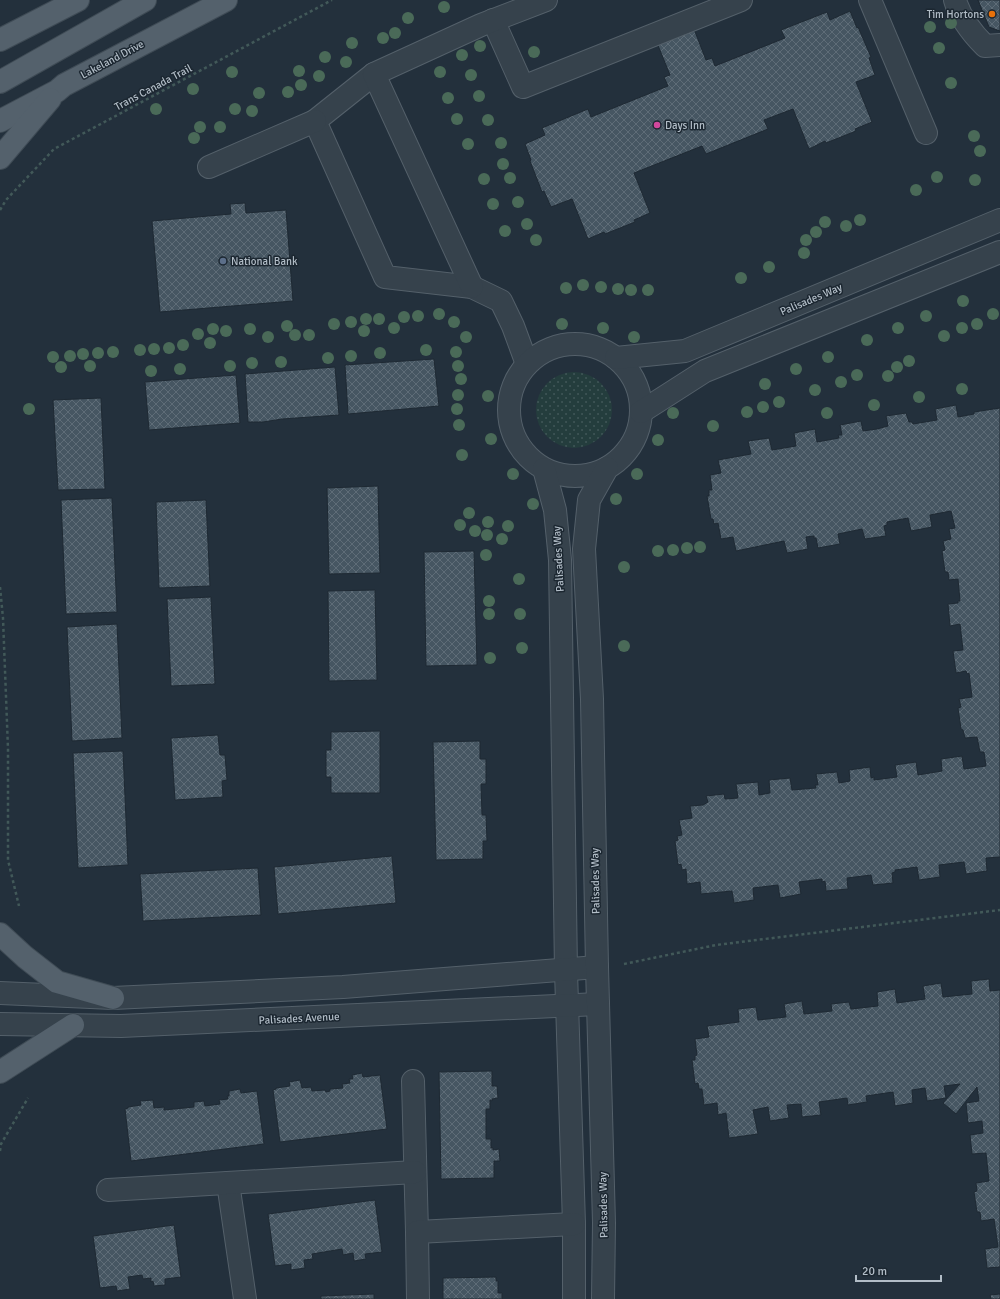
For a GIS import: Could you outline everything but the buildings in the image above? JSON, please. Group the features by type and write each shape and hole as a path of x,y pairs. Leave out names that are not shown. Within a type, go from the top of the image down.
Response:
{"main road":[{"path":"0,40 78,0"},
{"path":"0,82 145,0"},
{"name":"Lakeland Drive","path":"0,121 64,85 226,0"},
{"path":"0,158 57,90"},
{"path":"0,934 25,957 57,982 113,998"},
{"path":"0,1072 73,1025"}],"street":[{"path":"209,166 315,120 374,74 493,20 546,0"},
{"path":"493,20 523,87 741,0"},
{"path":"870,0 926,134"},
{"path":"955,0 973,34 985,46 1000,45"},
{"path":"374,74 472,287"},
{"path":"315,120 385,277 472,287 501,301 513,326 527,364"},
{"name":"Palisades Way","path":"616,358 685,351 1000,220"},
{"path":"641,412 705,371 1000,252"},
{"name":"Palisades Way","path":"581,344 599,348 616,358 630,373 633,379 638,392 641,412 637,434 625,453 607,468 587,475 565,475 544,468 528,457 516,440 509,420 509,400 515,380 527,364 543,352 561,345 581,344"},
{"name":"Palisades Way","path":"544,468 555,510 560,560 566,971 574,1224 574,1299"},
{"name":"Palisades Way","path":"602,1299 604,1223 597,967 592,685 584,549 589,500 607,468"},
{"path":"0,993 113,998 335,987 566,971 597,967"},
{"name":"Palisades Avenue","path":"0,1024 121,1026 598,1004"},
{"path":"413,1081 418,1299"},
{"path":"108,1190 415,1172"},
{"path":"228,1183 245,1299"},
{"path":"417,1232 574,1224"}],"path":[{"name":"Trans Canada Trail","path":"0,210 6,200 54,149 332,0"},
{"path":"0,587 3,618 8,748 8,860 19,906"},
{"path":"624,964 716,945 1000,910"},
{"path":"0,1151 2,1144 28,1098"}],"green space":[{"path":"574,372 588,375 601,383 609,396 612,410 609,424 601,437 588,445 574,448 560,445 547,437 539,424 536,410 539,396 547,383 560,375"}],"place":[{"name":"Tim Hortons","path":"992,14"},
{"name":"Days Inn","path":"657,125"},
{"name":"National Bank","path":"223,261"}]}
